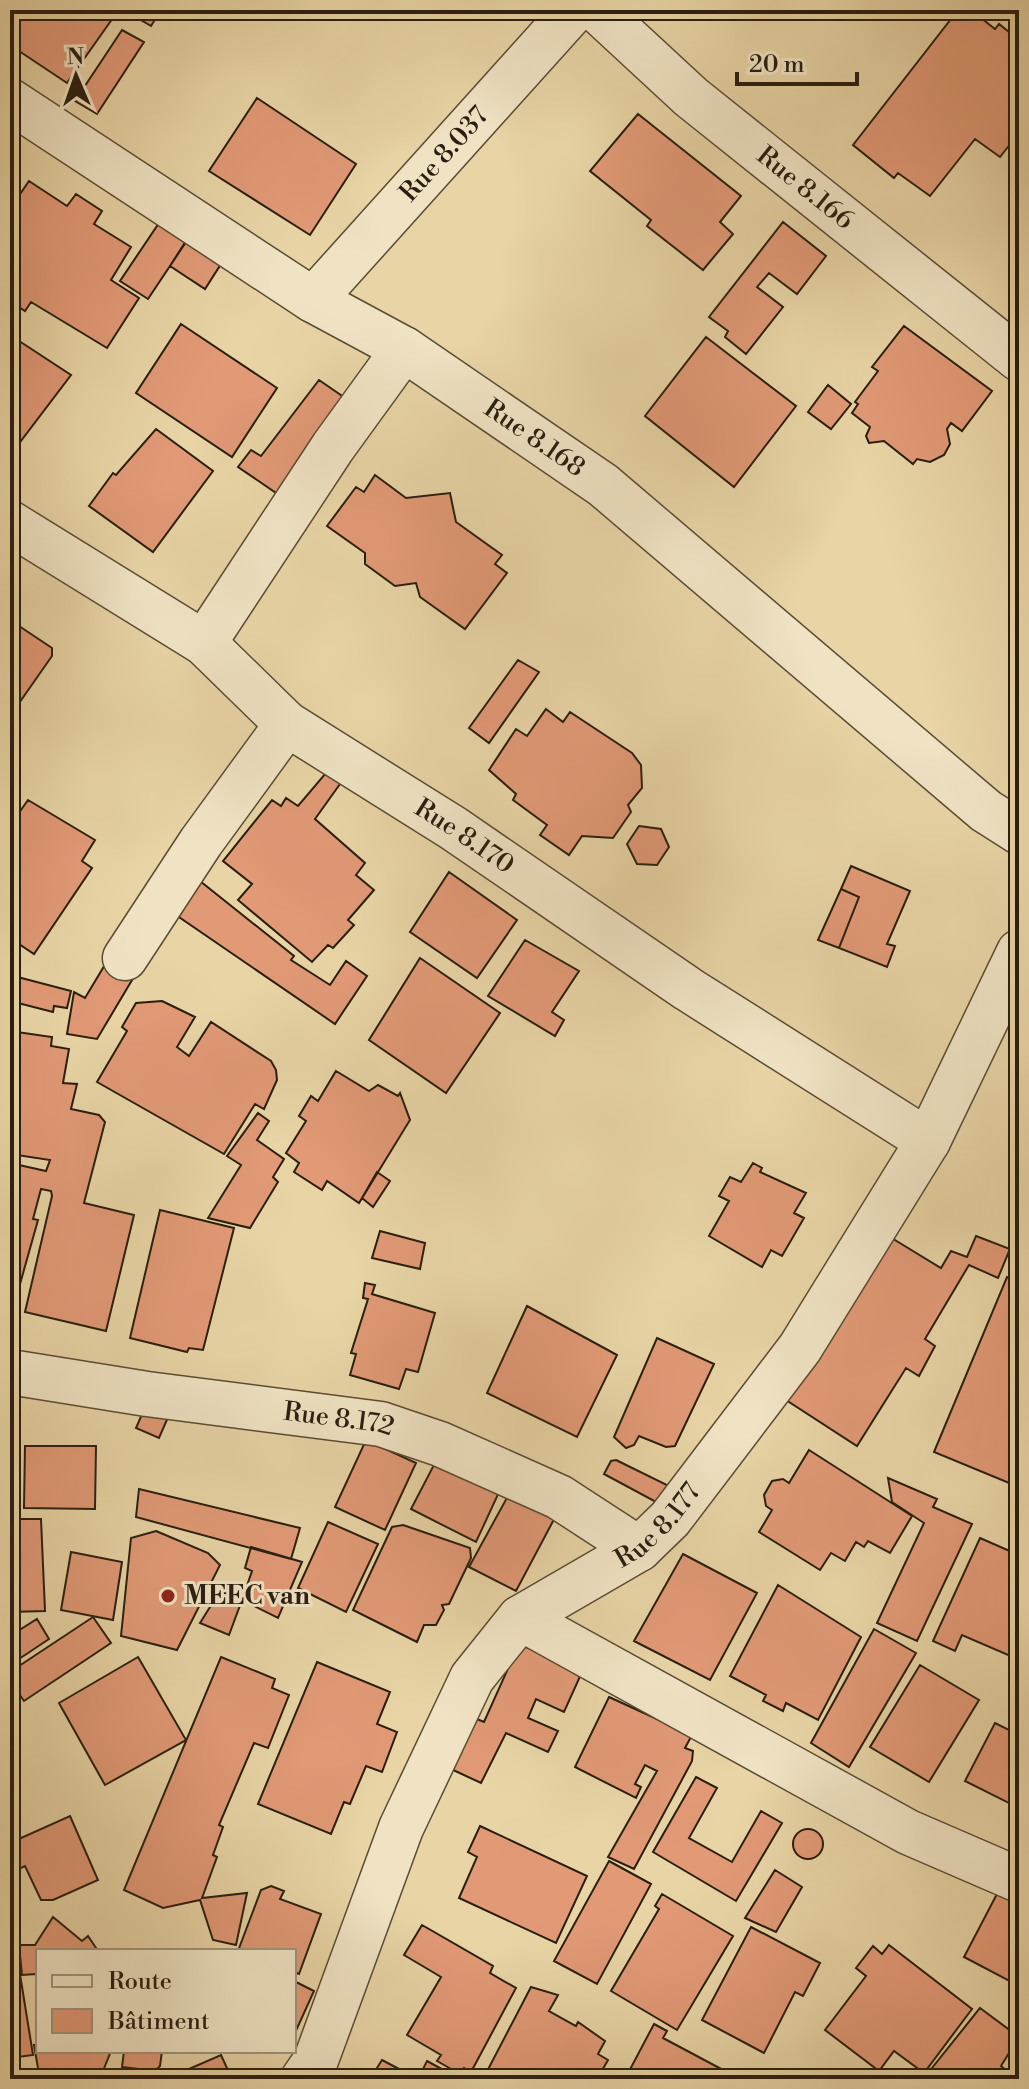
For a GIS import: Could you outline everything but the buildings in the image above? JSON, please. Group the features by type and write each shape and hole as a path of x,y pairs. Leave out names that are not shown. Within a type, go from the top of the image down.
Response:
{"street":[{"name":"Rue 8.037","path":"313,300 574,10"},
{"name":"Rue 8.166","path":"597,10 691,97 1019,359"},
{"name":"Rue 8.168","path":"12,107 313,300 404,349 603,485 986,811 1019,832"},
{"path":"204,643 333,447 404,349"},
{"name":"Rue 8.170","path":"10,523 204,643 287,724 453,828 688,989 928,1141"},
{"path":"125,958 201,842 287,724"},
{"name":"Rue 8.177","path":"303,2079 316,2060 401,1828 472,1678 520,1618 639,1549 670,1519 800,1348 928,1141 1019,952"},
{"name":"Rue 8.172","path":"10,1372 147,1394 381,1424 440,1444 559,1497 639,1549"},
{"path":"520,1618 908,1832 1019,1880"}],"place":[{"name":"MEEC van","path":"168,1596"}]}
